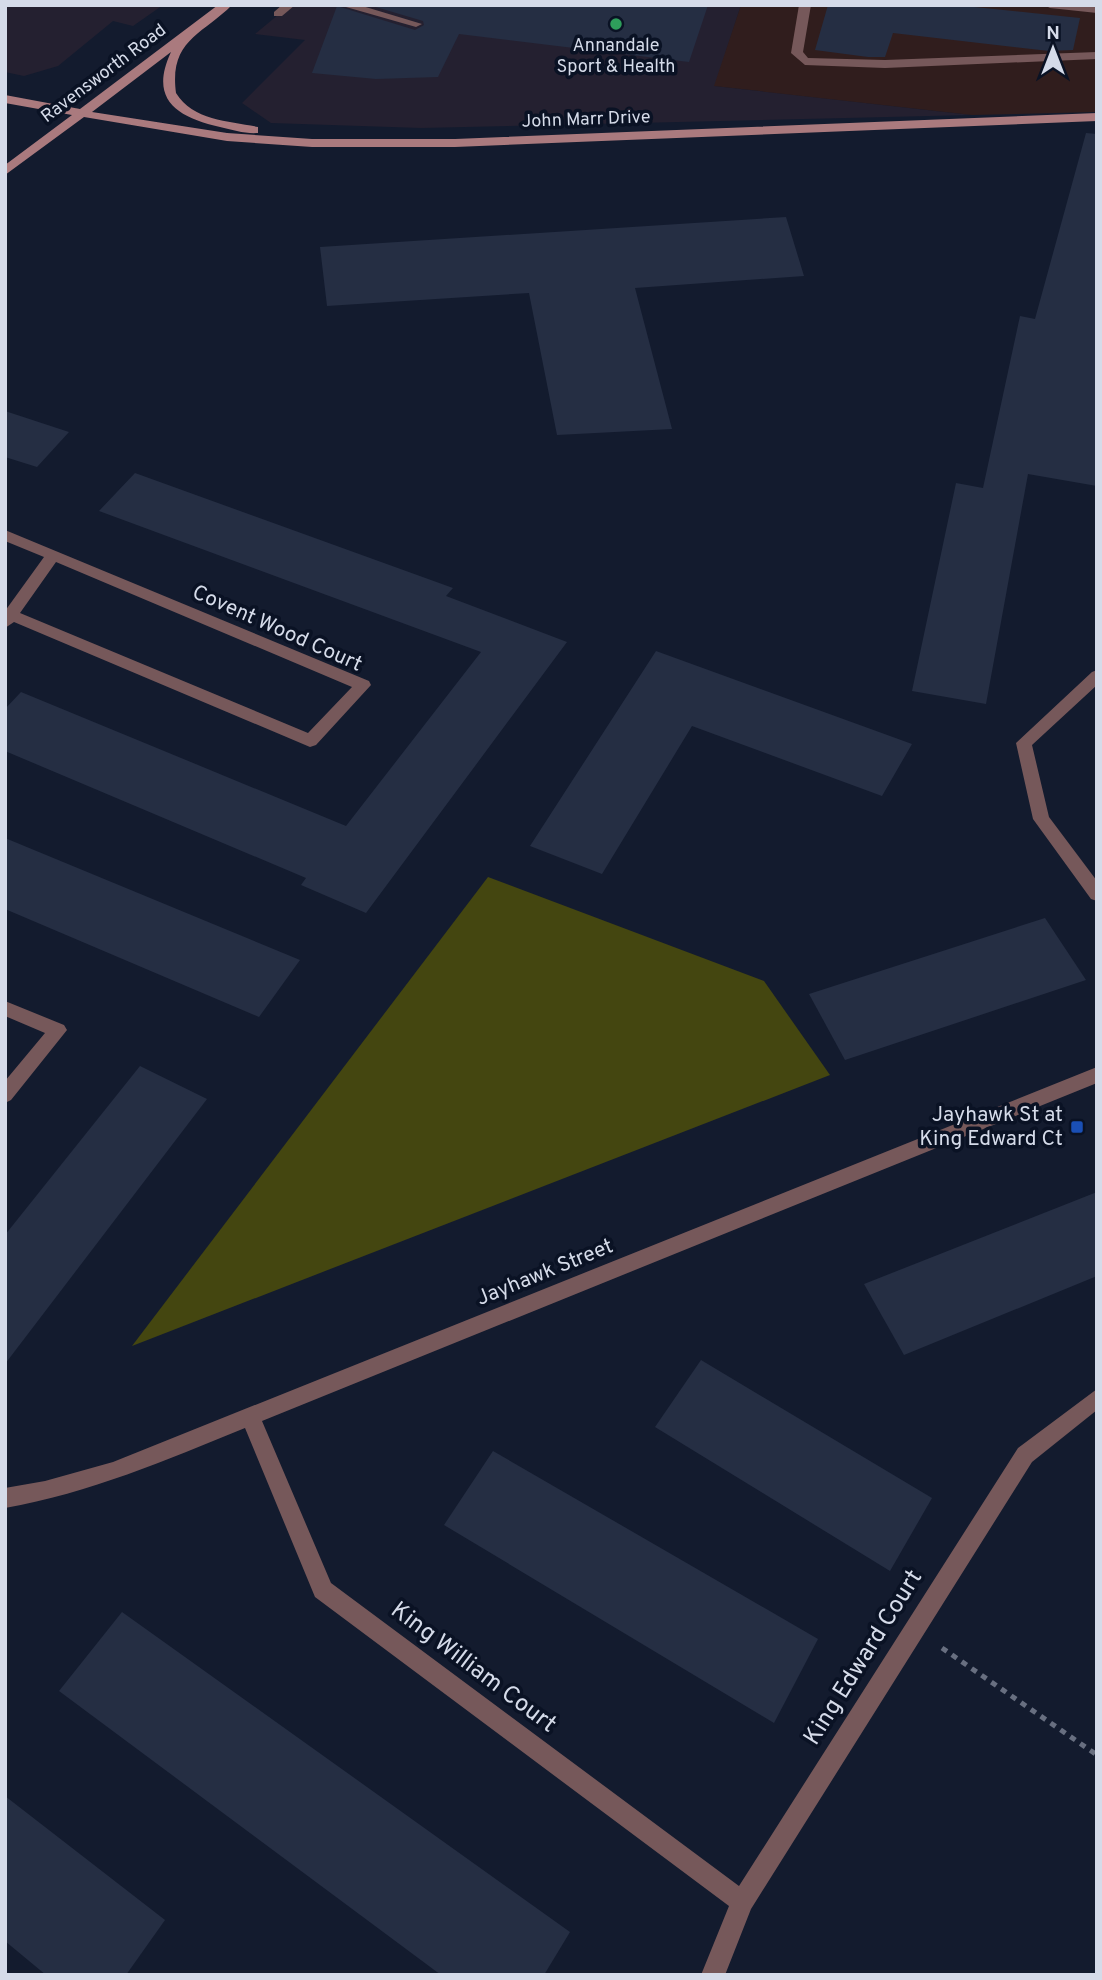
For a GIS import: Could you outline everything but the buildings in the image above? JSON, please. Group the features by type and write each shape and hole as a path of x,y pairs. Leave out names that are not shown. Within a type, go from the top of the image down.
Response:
{"street":[{"name":"Ravensworth Road","path":"5,171 226,5"},
{"path":"278,14 289,5"},
{"path":"345,5 416,24"},
{"path":"805,5 797,53 806,61 885,64 1097,55"},
{"path":"1050,5 1097,10"},
{"path":"186,34 168,82 170,96 180,107 207,119 312,143"},
{"name":"John Marr Drive","path":"5,99 79,114 226,137 312,143 455,143 1097,117"},
{"name":"Covent Wood Court","path":"5,536 363,685 310,741 8,619"},
{"path":"8,619 52,556"},
{"path":"1097,676 1024,743 1041,819 1097,894"},
{"path":"5,1008 58,1030 5,1095"},
{"name":"Jayhawk Street","path":"5,1498 45,1491 113,1472 1094,1083"},
{"name":"King Edward Court","path":"713,1975 742,1902 1025,1455 1097,1398"},
{"name":"King William Court","path":"250,1416 323,1590 742,1902"}],"path":[{"path":"914,1628 1097,1755"}],"shaded area":[{"path":"5,5 163,5 133,26 113,21 58,66 24,76 5,72"},
{"path":"290,5 741,5 715,86 972,115 421,128 271,123 242,103 305,40 255,34"},
{"path":"741,5 1097,5 1097,112 972,115 714,86"},
{"path":"488,877 764,981 830,1075 132,1346"}],"place":[{"name":"Annandale Sport & Health","path":"616,24"},
{"name":"Jayhawk St at King Edward Ct","path":"1077,1127"}]}
